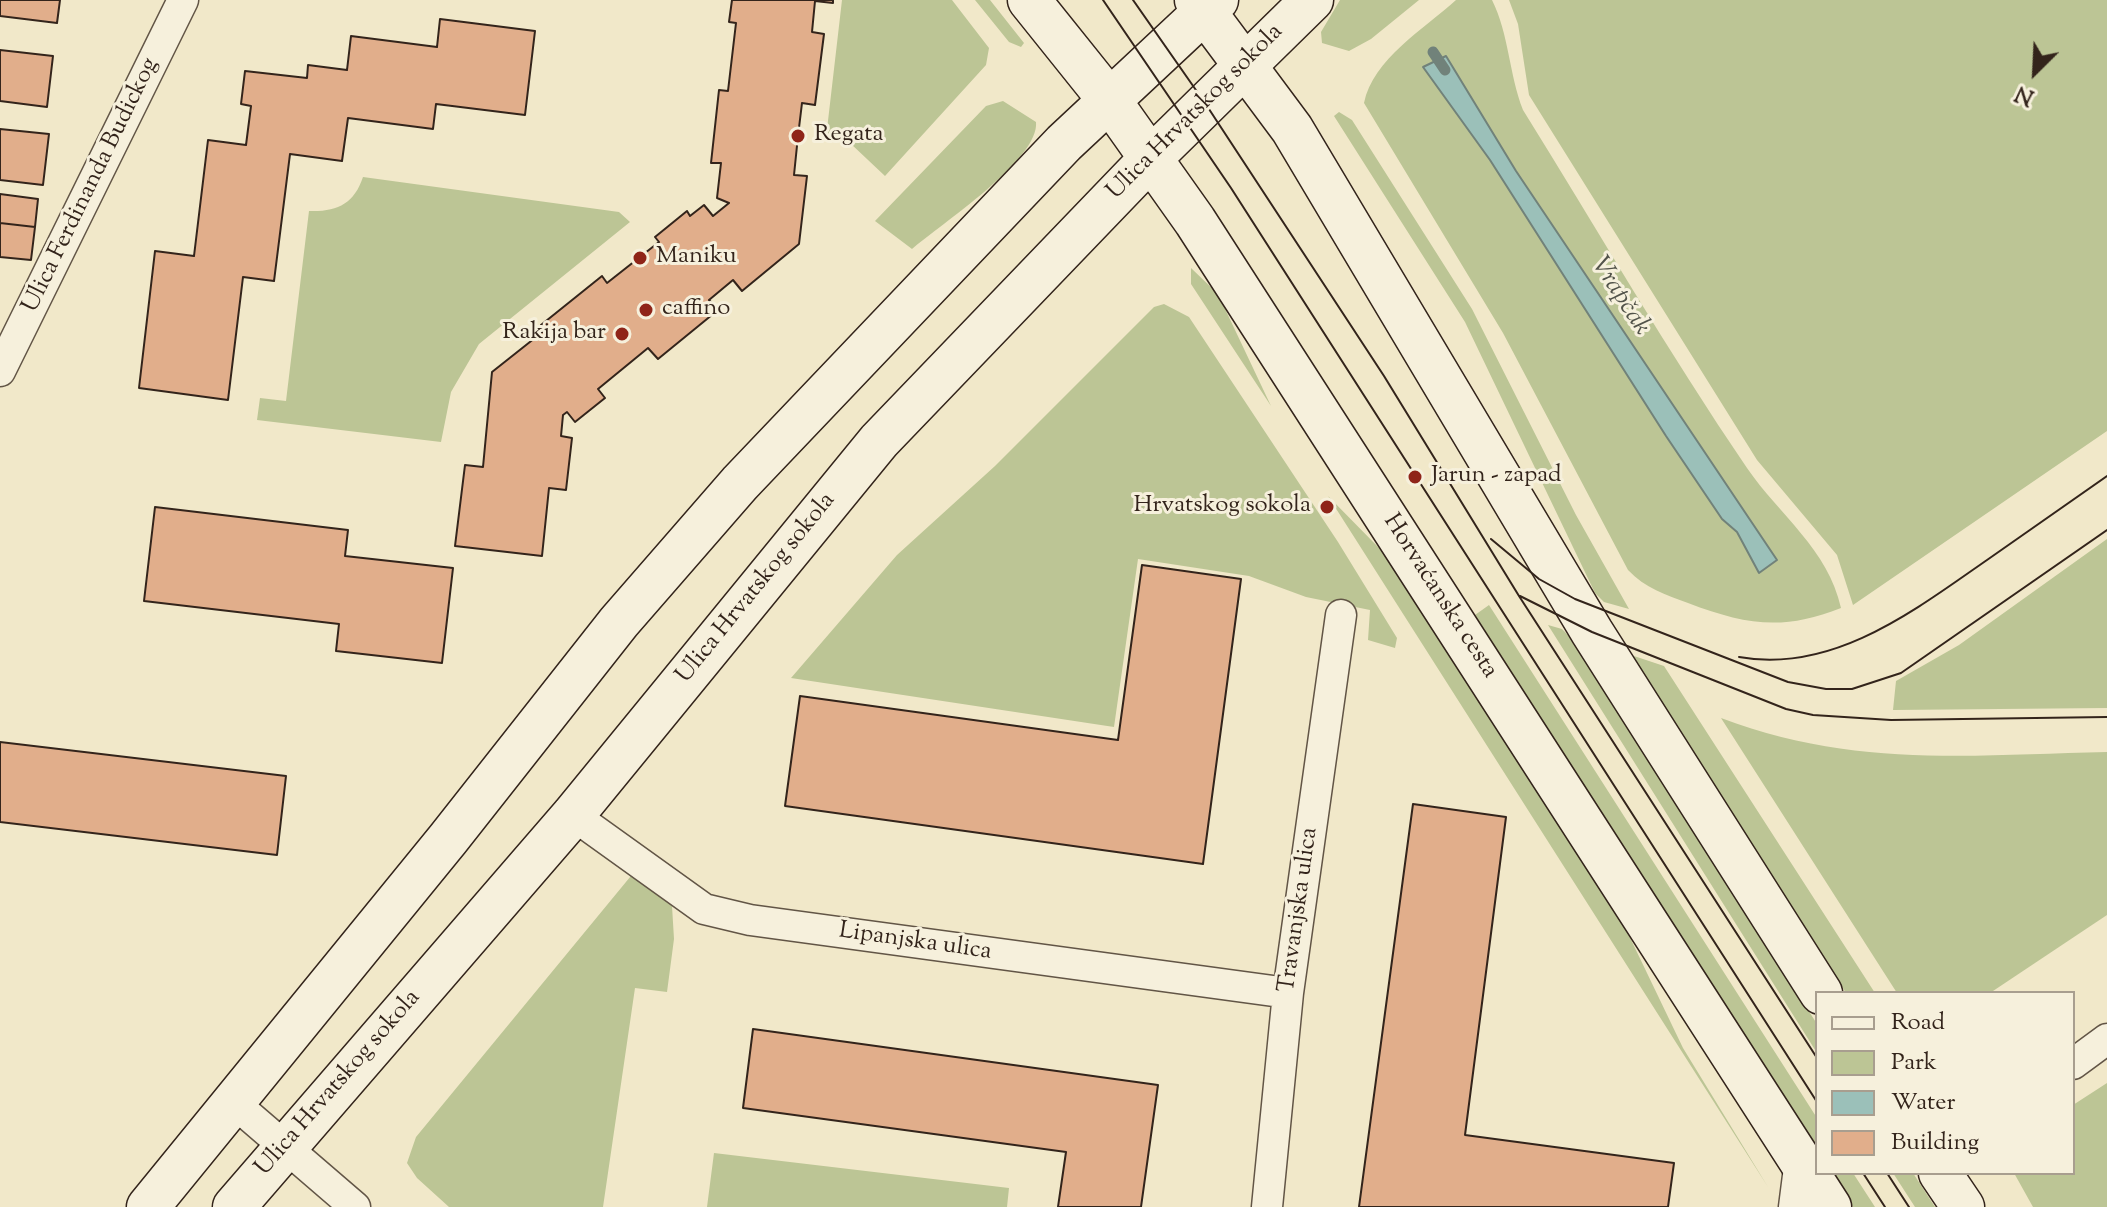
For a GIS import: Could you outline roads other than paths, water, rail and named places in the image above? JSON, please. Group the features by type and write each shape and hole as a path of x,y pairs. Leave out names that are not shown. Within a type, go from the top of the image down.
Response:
{"street":[{"name":"Ulica Ferdinanda Budickog","path":"0,371 183,0"},
{"name":"Horvaćanska cesta","path":"1029,0 1151,158 1346,454 1830,1207"},
{"name":"Ulica Hrvatskog sokola","path":"234,1207 573,815 879,441 1151,158 1312,0"},
{"path":"148,1207 438,851 619,622 730,494 1064,143 1206,4 1292,129 1592,632 1820,991"},
{"name":"Travanjska ulica","path":"1267,1207 1288,993 1341,615"},
{"name":"Lipanjska ulica","path":"573,815 704,909 750,920 1288,993"},
{"path":"2075,1063 2107,1039"},
{"path":"233,1102 355,1207"},
{"path":"1794,1207 1800,1160"},
{"path":"1941,1175 1963,1207"}],"water":[{"path":"1446,56 1516,171 1777,560 1759,573 1737,532 1722,519 1666,436 1490,160 1423,67"}],"waterway":[{"name":"Vrapčak","path":"1433,52 1445,70"}],"tram line":[{"path":"1103,0 1231,188 1815,1099"},
{"path":"1133,0 1205,103 1384,376 1519,596 1815,1055"},
{"path":"1739,657 1774,660 1807,656 1871,634 1931,599 2107,476"},
{"path":"1491,539 1539,579 1575,599 1788,682 1826,689 1852,689 1901,673 2107,530"},
{"path":"1520,596 1592,632 1786,709 1813,715 1891,720 2107,717"},
{"path":"1864,1175 1885,1207"},
{"path":"1888,1175 1909,1207"}],"place":[{"name":"Regata","path":"798,136"},
{"name":"Maniku","path":"640,258"},
{"name":"caffino","path":"646,310"},
{"name":"Rakija bar","path":"622,334"},
{"name":"Jarun - zapad","path":"1415,477"},
{"name":"Hrvatskog sokola","path":"1327,507"}]}
